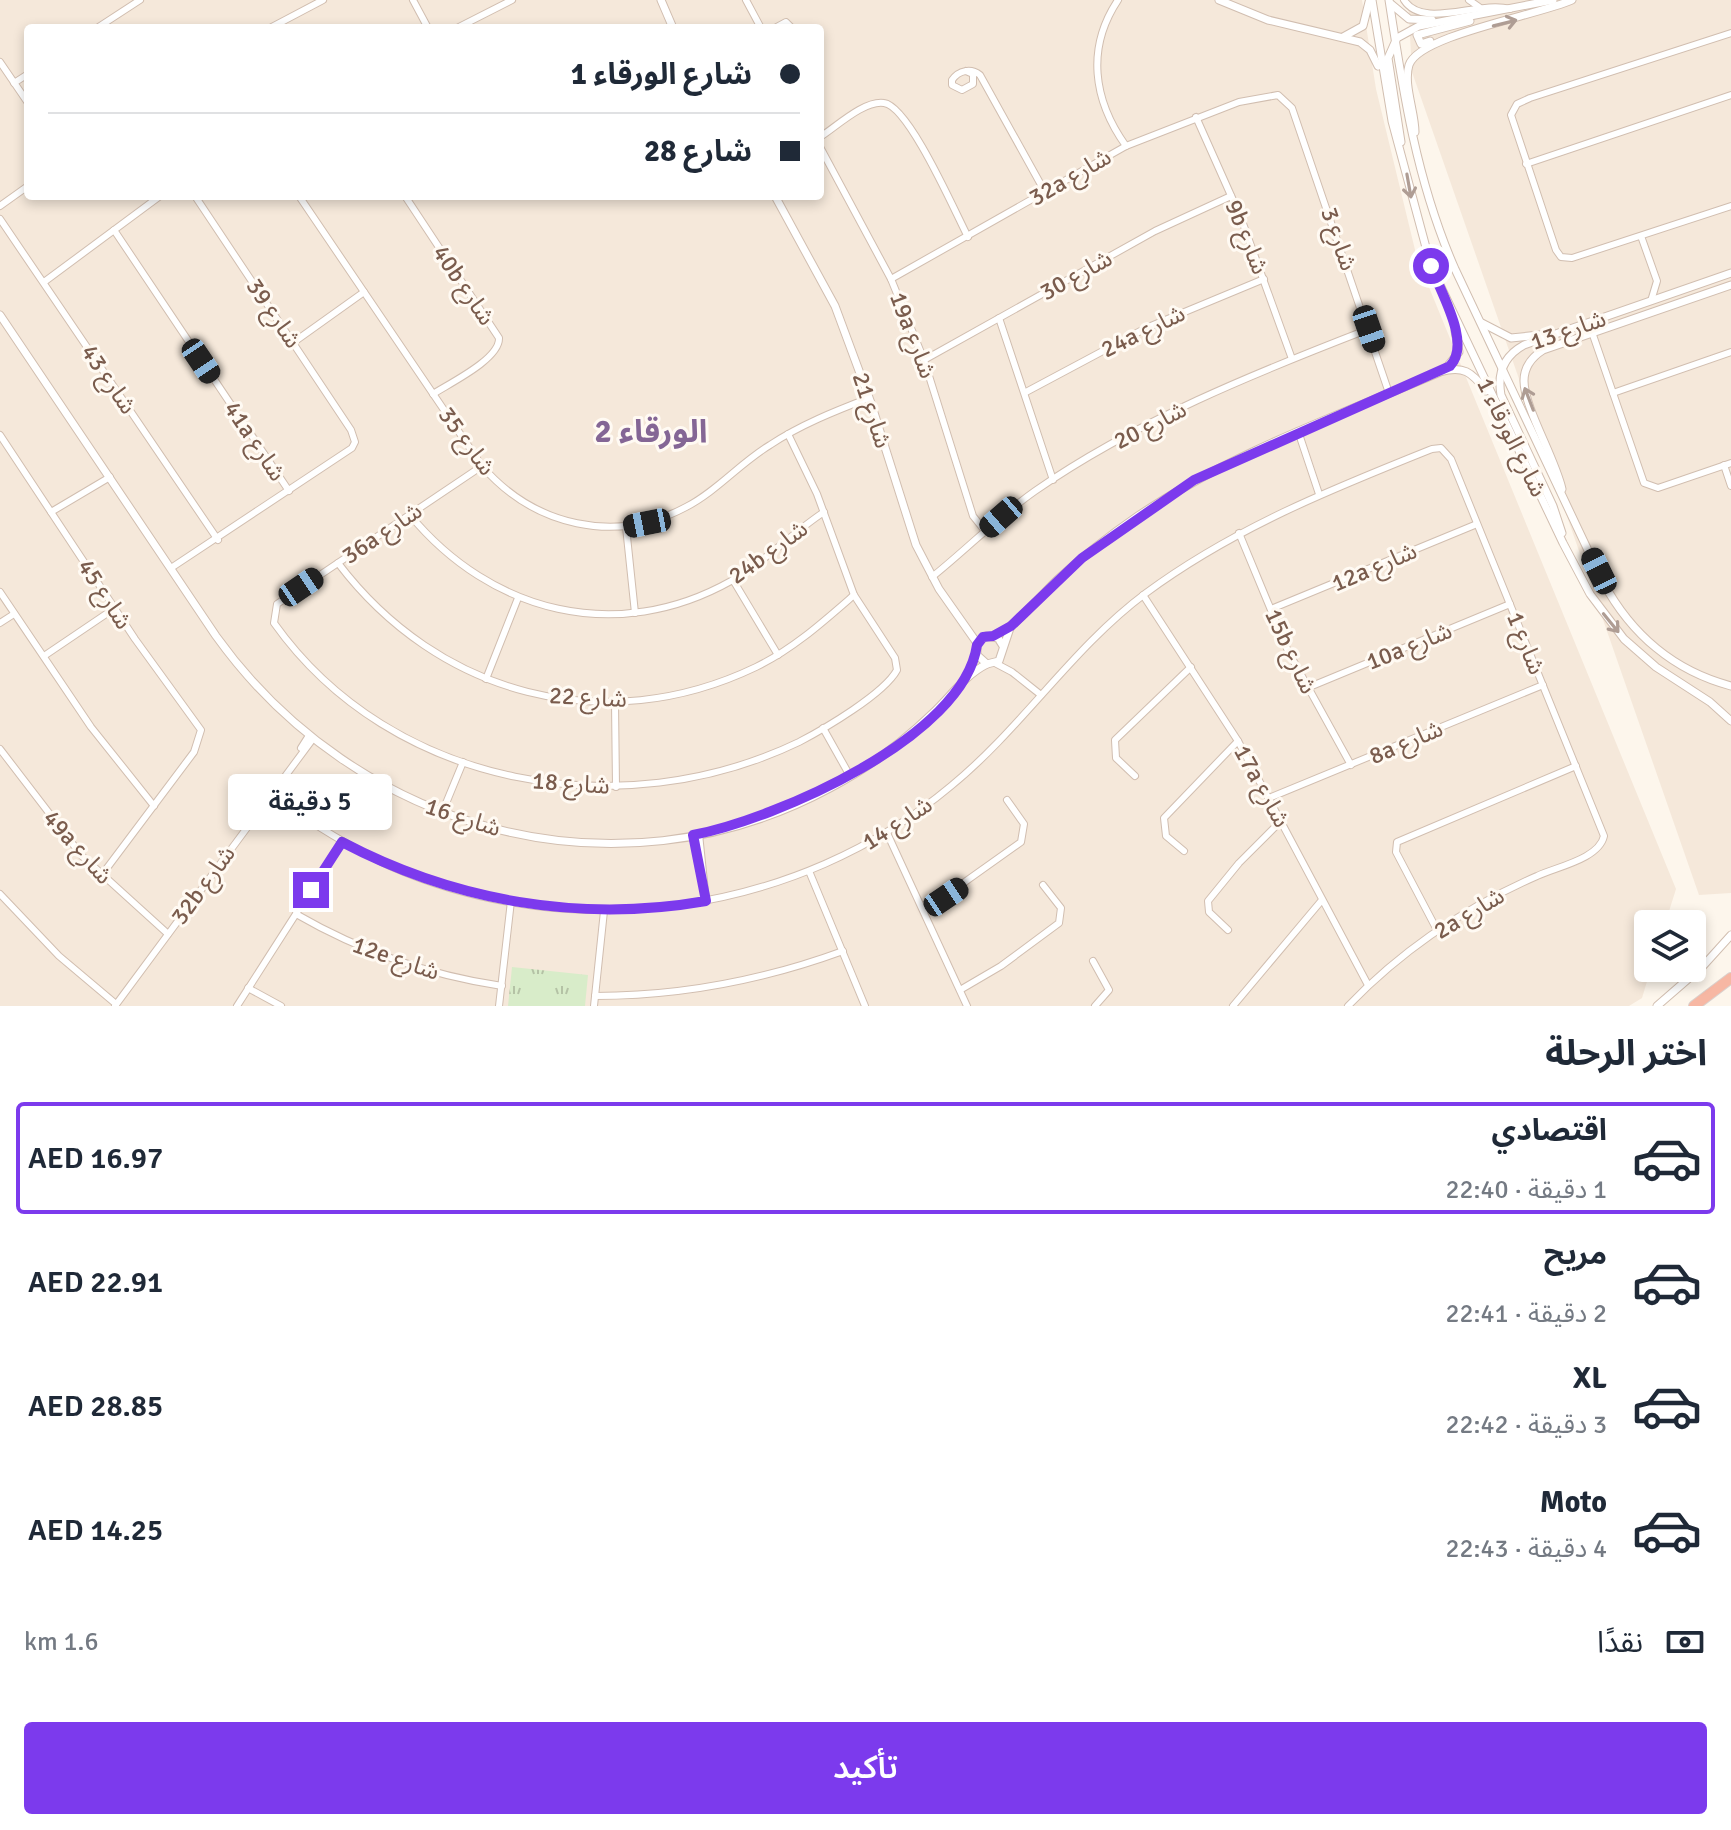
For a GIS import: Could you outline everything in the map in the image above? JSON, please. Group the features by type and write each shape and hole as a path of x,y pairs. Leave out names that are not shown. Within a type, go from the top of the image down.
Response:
{"highway":[{"path":"1694,1006 1731,978"}],"street":[{"path":"103,24 140,0"},
{"path":"413,0 426,24"},
{"path":"465,24 512,0"},
{"path":"661,0 671,24"},
{"path":"746,0 759,24"},
{"path":"1118,0 1102,33 1096,72 1107,118 1126,146"},
{"path":"1219,0 1268,20 1341,37 1367,47 1383,75"},
{"path":"1341,37 1363,26 1371,0"},
{"name":"شارع الورقاء 1","path":"1371,0 1383,75 1417,221 1447,306 1563,543 1590,594 1624,639 1656,667 1710,702 1731,721"},
{"path":"1404,0 1420,13 1498,5 1512,10"},
{"path":"1456,10 1463,0"},
{"path":"1469,0 1479,7"},
{"path":"1401,145 1389,63 1394,41 1413,28 1553,0"},
{"path":"1491,14 1422,31 1417,39 1425,44 1442,35 1526,17 1572,0"},
{"path":"277,24 319,1"},
{"path":"1389,1 1409,19 1447,21"},
{"name":"شارع الورقاء 1","path":"1389,1 1414,146 1441,237 1609,592 1630,623 1668,658 1728,686"},
{"path":"1414,146 1410,64 1421,51 1462,32"},
{"path":"1731,33 1517,104 1511,118 1561,257 1572,258 1731,206"},
{"path":"0,62 24,97"},
{"path":"966,71 974,77 970,86"},
{"path":"990,92 970,86 958,89 951,83 956,74 966,71 980,75 990,92 1045,192"},
{"path":"14,83 24,77"},
{"path":"1526,164 1731,95"},
{"name":"شارع 3","path":"1259,98 1281,96 1294,114 1392,392"},
{"name":"32a شارع","path":"891,279 1126,146 1196,117 1259,98"},
{"path":"824,134 868,106 883,102 898,110 968,237"},
{"name":"9b شارع","path":"1196,117 1264,279 1292,359"},
{"name":"19a شارع","path":"824,154 891,279 924,360 973,516 985,531"},
{"path":"0,206 24,189"},
{"name":"شارع 30","path":"924,360 1155,231 1231,196"},
{"path":"44,282 155,200"},
{"name":"شارع 39","path":"198,200 355,436 352,448 289,491"},
{"name":"شارع 35","path":"302,200 482,466 513,497 557,520 592,527 626,527 686,507 788,434 842,409 870,400"},
{"name":"40b شارع","path":"408,200 499,338 500,345 492,356 433,394"},
{"name":"شارع 21","path":"777,200 834,304 870,400 909,528 931,575 977,643"},
{"name":"شارع 43","path":"0,219 218,540"},
{"name":"41a شارع","path":"114,230 289,491"},
{"path":"1641,236 1657,281 1675,293"},
{"name":"شارع 13","path":"1563,543 1553,506 1501,395 1502,367 1520,347 1731,273"},
{"name":"24a شارع","path":"1026,392 1146,328 1264,279"},
{"path":"1650,302 1657,281"},
{"name":"شارع 13","path":"1564,499 1554,458 1525,390 1524,375 1539,352 1731,285"},
{"path":"294,342 364,292"},
{"path":"1440,372 1455,361 1460,348 1447,306"},
{"name":"شارع 16","path":"0,315 235,664 269,703 310,738 371,780 444,814 500,831 564,841 627,842 696,834 778,811 853,774 915,730 967,678 991,663 1003,650"},
{"path":"999,318 1053,480"},
{"path":"1479,321 1511,338 1556,334"},
{"name":"شارع 20","path":"931,575 1053,480 1169,415 1292,359 1369,329"},
{"path":"1593,335 1641,479 1649,486 1664,486 1728,464 1731,486"},
{"path":"1613,393 1731,352"},
{"path":"1040,697 1012,672 977,655 977,643 1011,626 1082,558 1194,480 1295,433 1455,368 1468,371 1495,402"},
{"path":"1295,433 1319,494"},
{"path":"788,434 824,512 854,595"},
{"name":"شارع 45","path":"0,435 115,608 198,725 201,736 194,752 154,806"},
{"name":"شارع 14","path":"270,794 342,842 416,876 511,901 604,911 708,900 809,871 887,833 969,771 1085,648 1143,595 1239,533 1319,494 1441,448"},
{"name":"شارع 1","path":"1441,448 1451,459 1603,830 1602,842"},
{"name":"36a شارع","path":"282,600 482,466"},
{"path":"51,512 108,474"},
{"path":"173,570 289,491"},
{"name":"24b شارع","path":"410,515 457,562 518,598 585,613 635,613 684,602 733,580 824,512"},
{"name":"12a شارع","path":"1271,609 1477,524"},
{"path":"626,527 635,613"},
{"name":"15b شارع","path":"1239,533 1307,688 1351,765"},
{"name":"شارع 22","path":"338,563 373,605 414,641 486,679 549,697 615,702 663,697 711,685 778,655 854,595"},
{"path":"733,580 778,655"},
{"path":"0,592 91,727 154,806 101,876"},
{"name":"شارع 18","path":"282,600 273,610 274,623 320,675 373,717 463,762 539,783 616,787 674,783 774,754 823,728 894,675 897,663 892,652 854,595"},
{"name":"17a شارع","path":"1143,595 1238,741 1368,985"},
{"path":"486,679 518,598"},
{"name":"10a شارع","path":"1307,688 1510,604"},
{"path":"44,656 115,608"},
{"path":"0,623 14,614"},
{"name":"شارع 21","path":"966,623 990,636 1003,650"},
{"path":"1011,626 1003,650 1012,672"},
{"name":"شارع 16","path":"967,678 977,655"},
{"path":"1135,776 1116,758 1115,740 1191,667"},
{"name":"8a شارع","path":"1269,798 1543,685"},
{"path":"615,702 616,787"},
{"path":"1710,702 1731,713"},
{"path":"823,728 853,774"},
{"name":"32b شارع","path":"116,1005 310,738"},
{"path":"1184,851 1166,836 1164,818 1238,741"},
{"name":"49a شارع","path":"1,751 55,824 101,876 168,934"},
{"path":"444,814 463,762"},
{"path":"1437,930 1395,847 1407,835 1576,766"},
{"path":"924,911 1021,842 1024,824 1007,800"},
{"path":"1228,930 1211,916 1208,901 1239,863 1281,821"},
{"path":"887,833 967,1006"},
{"path":"696,834 708,900"},
{"path":"237,1006 342,842"},
{"name":"2a شارع","path":"1348,1006 1368,985 1437,930 1515,885 1595,851 1602,842"},
{"path":"809,871 865,1006"},
{"path":"960,990 1001,966 1059,923 1061,908 1043,885"},
{"path":"0,894 51,949 116,1005"},
{"path":"1233,1006 1322,900"},
{"path":"499,1006 511,901"},
{"path":"594,1006 604,911"},
{"name":"12e شارع","path":"296,914 342,939 408,966 502,986"},
{"path":"1657,1006 1703,966 1731,935"},
{"path":"595,996 654,995 712,988 770,976 843,951"},
{"path":"1093,961 1108,985 1105,998 1095,1006"},
{"path":"248,988 281,1006"}],"shaded area":[{"name":"الورقاء 2","path":"0,0 1362,0 1376,89 1417,258 1676,889 1669,910 1634,910 1634,982 1647,982 1642,998 1629,1006 0,1006"},
{"path":"1408,0 1731,0 1731,893 1699,895 1412,72"}],"green space":[{"path":"512,967 588,975 585,1006 508,1006"}],"district":[{"name":"الورقاء 2","path":"651,431"}],"route":[{"path":"311,890 342,842 416,876 511,901 604,911 706,901 693,835 778,811 830,788 876,760 915,730 967,678 977,655 977,645 983,637 1003,632 1082,558 1194,480 1277,440 1450,366 1458,355 1459,341 1431,266"}]}
